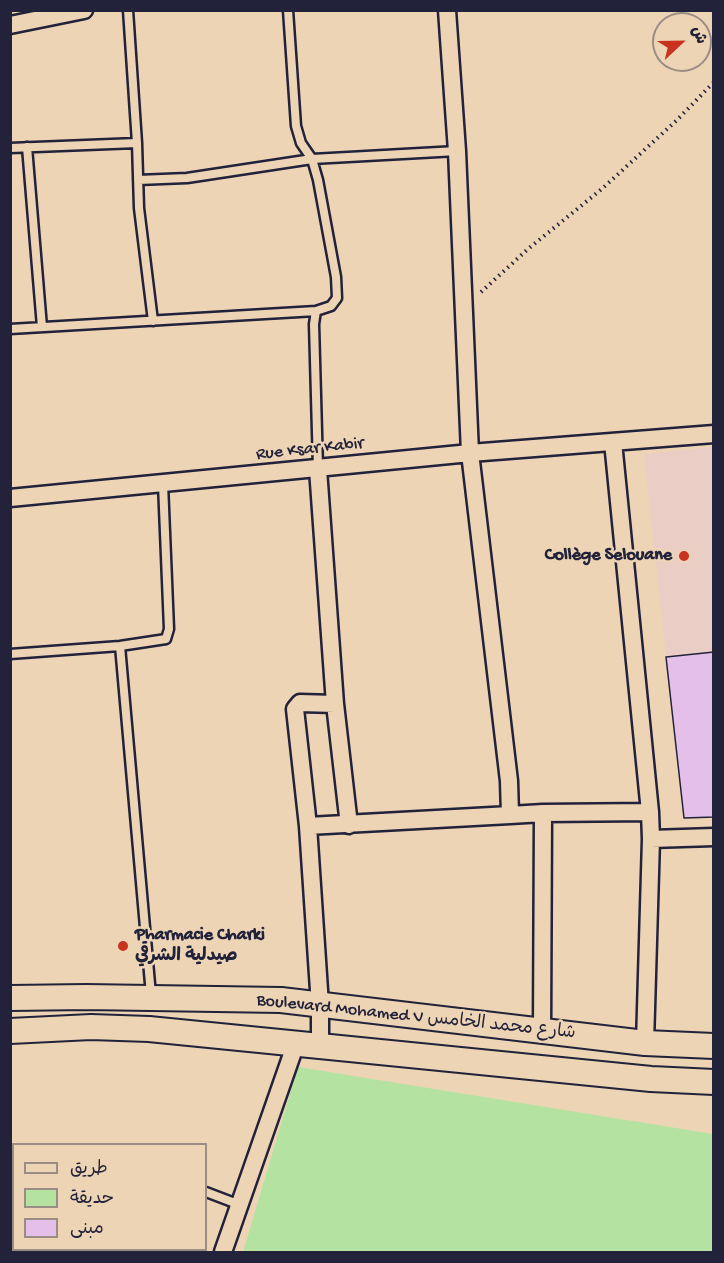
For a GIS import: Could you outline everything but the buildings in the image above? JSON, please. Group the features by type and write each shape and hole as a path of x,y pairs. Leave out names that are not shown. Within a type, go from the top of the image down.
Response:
{"street":[{"path":"10,25 55,13 84,10"},
{"path":"447,10 457,151 470,453 509,782 510,815"},
{"name":"Rue Ksar Kabir","path":"10,498 470,453 714,434"},
{"path":"613,442 650,812 645,1043"},
{"path":"318,469 335,704 349,825"},
{"path":"223,1252 240,1205 308,1044 320,1005 308,826 295,709 300,703 335,704"},
{"path":"308,826 543,813 650,812"},
{"path":"542,1032 543,813"},
{"path":"651,839 714,837"},
{"name":"Boulevard Mohamed V شارع محمد الخامس","path":"10,998 281,1000 645,1043 714,1046"},
{"name":"Boulevard Mohamed V شارع محمد الخامس","path":"10,1031 91,1027 149,1029 651,1079 714,1082"}],"lane":[{"path":"128,10 139,208 153,321"},
{"path":"10,329 316,311 331,306 337,298 336,277 312,159 301,143 296,126 288,10"},
{"path":"10,148 137,143"},
{"path":"27,147 42,327"},
{"path":"138,180 187,178 312,159 457,151"},
{"path":"316,311 314,324 318,469"},
{"path":"10,654 120,646 160,642 166,639 169,634 163,484"},
{"path":"120,646 151,998"},
{"path":"207,1192 240,1205"}],"path":[{"path":"464,308 528,249 603,188 677,120 714,82"}],"shaded area":[{"name":"Collège Selouane","path":"713,447 713,817 684,818 644,454"}],"green space":[{"path":"298,1067 713,1134 713,1252 243,1252"}],"place":[{"name":"Collège Selouane","path":"684,556"},
{"name":"Pharmacie Charki صيدلية الشرقي","path":"123,946"}]}
